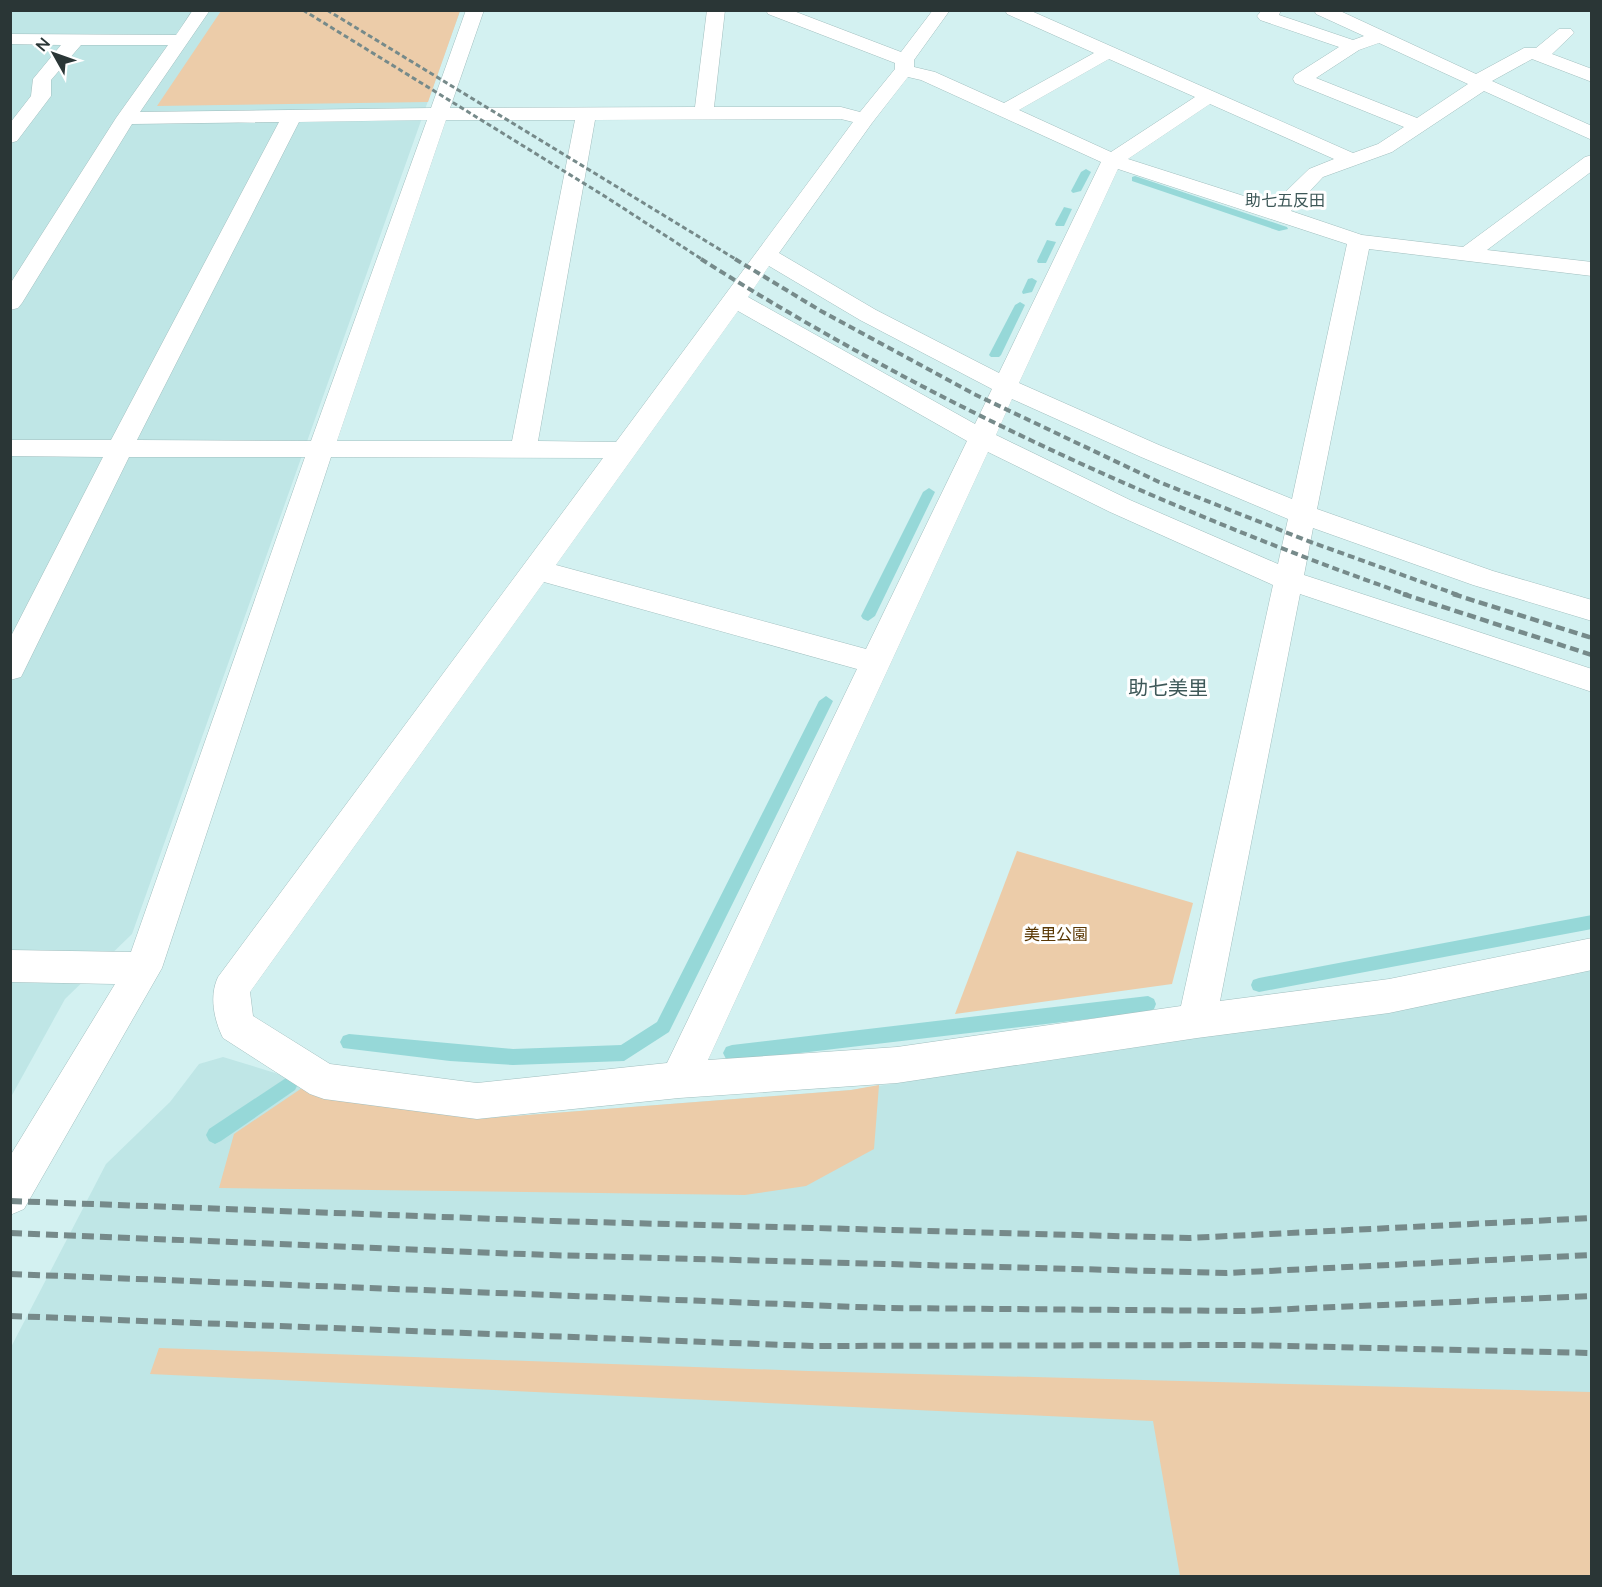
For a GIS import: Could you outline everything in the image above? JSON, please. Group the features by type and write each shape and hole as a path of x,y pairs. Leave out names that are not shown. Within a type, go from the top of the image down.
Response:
{"street":[{"path":"10,303 126,118 202,10"},
{"path":"10,1195 144,968 321,448 475,10"},
{"path":"704,113 716,10"},
{"path":"774,10 904,65 1112,160 1359,241 1592,269"},
{"path":"942,10 231,989 236,1026 324,1081 477,1101 679,1080 897,1065 1197,1021 1389,996 1592,954"},
{"path":"1013,10 1353,160"},
{"path":"1322,10 1592,134"},
{"path":"1273,11 1266,16 1353,46"},
{"path":"1539,56 1565,33"},
{"path":"1379,37 1353,46 1302,80 1419,126"},
{"path":"10,39 181,40"},
{"path":"10,137 41,96 42,79 76,39"},
{"path":"1004,111 1109,52"},
{"path":"1276,214 1316,173 1385,148 1480,83 1531,52 1592,76"},
{"path":"679,1080 1112,160 1210,96"},
{"path":"126,118 704,113 842,113 865,118"},
{"path":"523,450 586,114"},
{"path":"10,669 120,448 292,116"},
{"path":"1467,254 1592,161"},
{"path":"1197,1021 1359,241"},
{"path":"766,255 868,315 1005,386 1150,451 1302,514 1483,578 1592,611"},
{"path":"734,298 981,438 1120,506 1289,580 1592,681"},
{"path":"10,448 623,450"},
{"path":"536,570 875,663"},
{"path":"10,966 144,968"}],"shaded area":[{"path":"11,11 460,11 132,934 65,999 11,1097"},
{"path":"1591,970 1591,1576 11,1576 10,1349 106,1164 170,1102 199,1064 223,1057 285,1076 317,1095 476,1119 851,1090 1397,1008"}],"green space":[{"path":"221,11 460,11 428,102 157,106"},
{"name":"美里公園","path":"1017,851 1193,903 1172,984 955,1014"},
{"path":"879,1085 874,1149 806,1186 745,1195 219,1188 234,1134 302,1088 317,1095 476,1119 851,1090"},
{"path":"159,1348 808,1371 1591,1392 1591,1576 1180,1576 1153,1421 150,1374"}],"waterway":[{"path":"1076,191 1086,172"},
{"path":"1135,179 1283,229"},
{"path":"1060,224 1067,209"},
{"path":"1042,261 1051,242"},
{"path":"1027,292 1032,281"},
{"path":"995,355 1020,305"},
{"path":"868,616 929,492"},
{"path":"349,1042 513,1057 624,1053 663,1027 826,701"},
{"path":"1259,985 1592,922"},
{"path":"732,1053 1148,1004"},
{"path":"215,1135 289,1084"}],"railway":[{"path":"303,10 606,197 703,260"},
{"path":"327,10 737,260"},
{"path":"701,259 870,358 1045,447 1224,525 1408,595"},
{"path":"735,259 821,311 974,394 1159,482 1308,541 1458,595"},
{"path":"1403,594 1592,655"},
{"path":"1453,594 1592,638"},
{"path":"10,1201 553,1221 1189,1238 1592,1218"},
{"path":"10,1233 547,1255 1227,1273 1592,1255"},
{"path":"10,1274 884,1308 1244,1311 1592,1296"},
{"path":"10,1316 813,1346 1244,1345 1592,1353"}],"district":[{"name":"助七五反田","path":"1285,200"},
{"name":"助七美里","path":"1168,688"}]}
